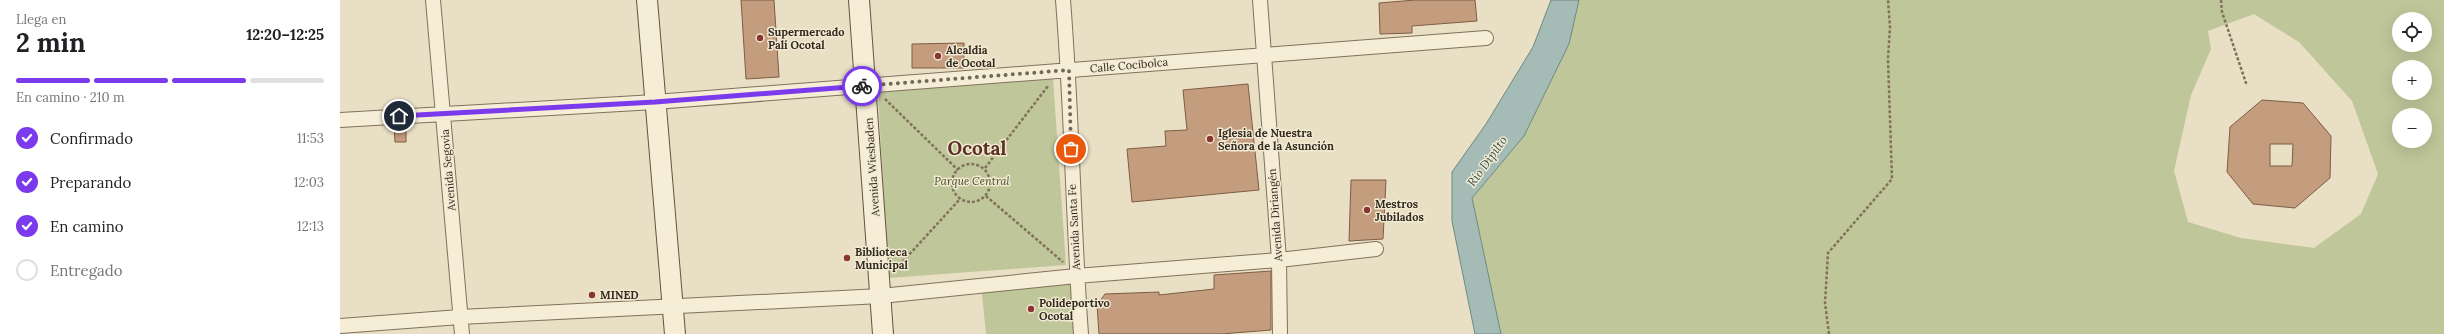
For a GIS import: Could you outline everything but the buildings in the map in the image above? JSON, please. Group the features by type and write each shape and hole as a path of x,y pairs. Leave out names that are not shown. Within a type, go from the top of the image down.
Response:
{"street":[{"name":"Avenida Segovia","path":"433,0 462,334"},
{"path":"647,0 675,334"},
{"name":"Avenida Wiesbaden","path":"859,0 883,334"},
{"name":"Avenida Santa Fe","path":"1062,0 1069,70 1076,276 1081,334"},
{"name":"Avenida Diriangén","path":"1260,0 1279,260 1280,334"},
{"name":"Calle Cocibolca","path":"340,120 655,102 1486,38"},
{"path":"348,328 460,317 673,305 881,296 1076,276 1279,260 1376,248"}],"path":[{"path":"1829,334 1825,303 1828,253 1892,179 1888,59 1890,27 1888,0"},
{"path":"2221,0 2222,12 2247,86"},
{"path":"985,168 1049,84"},
{"path":"866,85 878,92 958,170"},
{"path":"971,164 985,168 990,174 991,188 986,196 976,202 966,202 960,198 952,185 954,173 962,165 971,164"},
{"path":"986,196 1076,276"},
{"path":"893,272 960,198"}],"green space":[{"path":"1579,0 2444,0 2444,334 1501,334 1472,198 1524,136 1569,44","holes":["2254,14 2299,42 2352,101 2378,174 2361,214 2314,248 2241,238 2188,222 2174,171 2191,95 2211,49 2208,31"]},
{"name":"Parque Central","path":"1053,79 1066,265 888,278 878,92"},
{"name":"Polideportivo Ocotal","path":"1076,276 1081,334 986,334 981,284"}],"water":[{"name":"Río Dipilto","path":"1551,0 1579,0 1569,44 1524,136 1472,198 1501,334 1475,334 1452,221 1452,172 1486,124 1533,47"}],"way so far":[{"path":"862,86 1069,70 1071,149"}],"place":[{"name":"Supermercado Palí Ocotal","path":"760,38"},
{"name":"Alcaldia de Ocotal","path":"938,56"},
{"name":"Iglesia de Nuestra Señora de la Asunción","path":"1210,139"},
{"name":"Mestros Jubilados","path":"1367,210"},
{"name":"Biblioteca Municipal","path":"847,258"},
{"name":"MINED","path":"592,295"},
{"name":"Polideportivo Ocotal","path":"1031,309"}],"district":[{"name":"Ocotal","path":"977,148"}],"route":[{"path":"399,116 655,102 862,86"}]}
